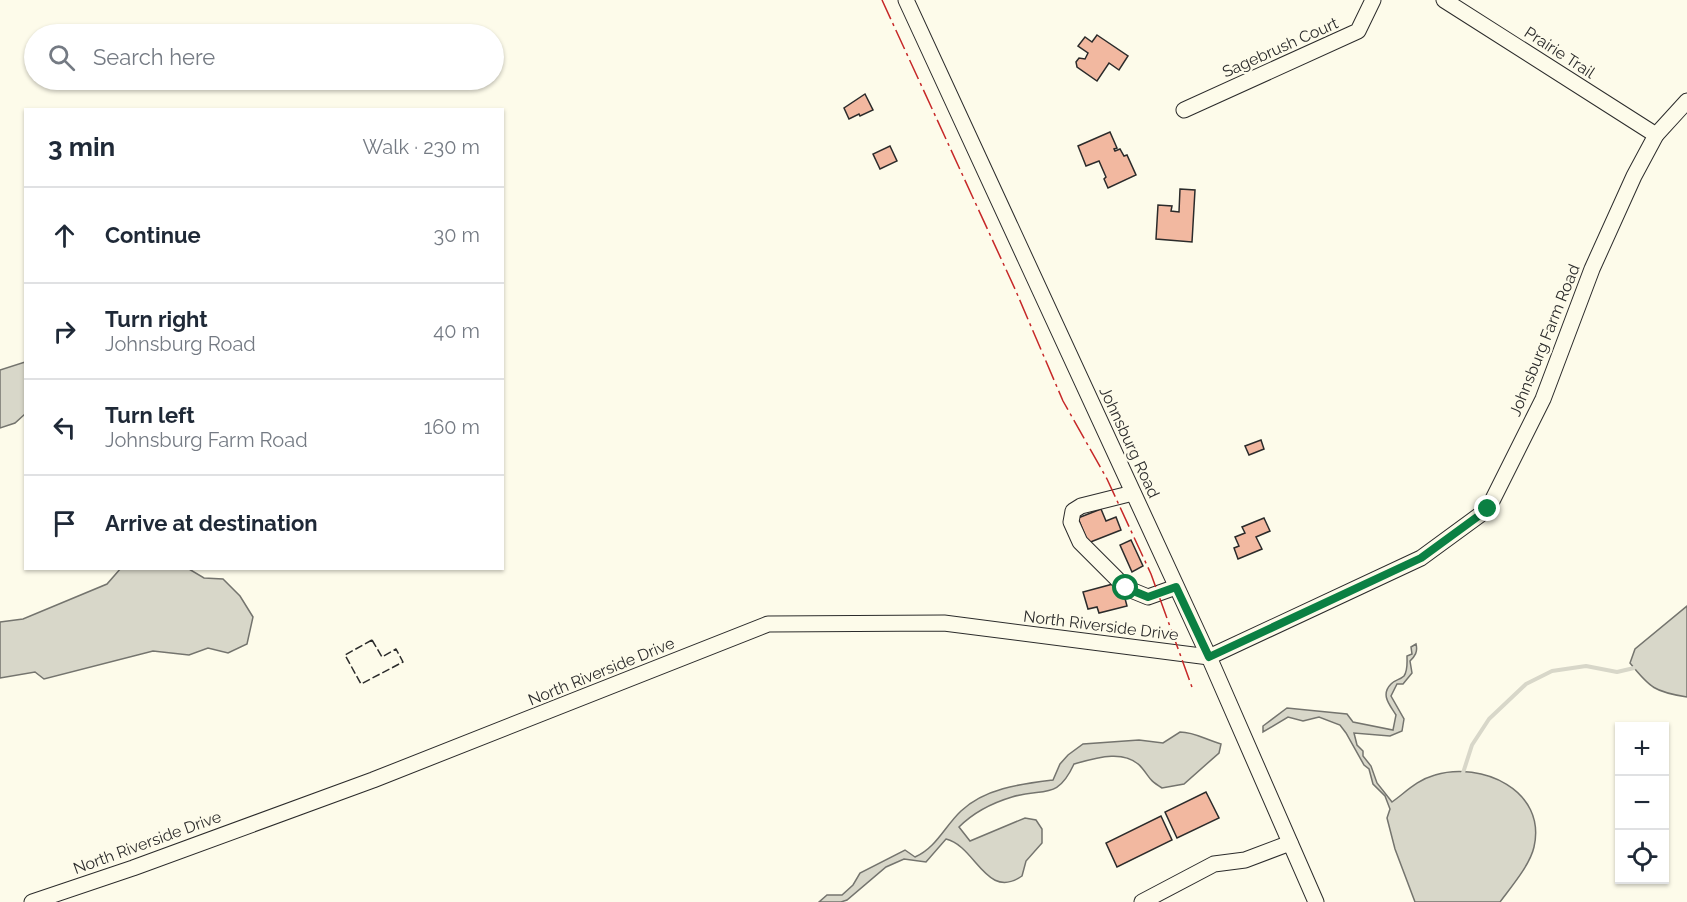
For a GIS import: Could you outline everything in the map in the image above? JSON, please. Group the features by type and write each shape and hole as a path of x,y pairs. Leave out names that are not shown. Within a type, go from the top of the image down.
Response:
{"street":[{"name":"Johnsburg Road","path":"906,0 1209,657 1316,902"},
{"name":"Sagebrush Court","path":"1184,110 1358,31 1373,0"},
{"name":"Prairie Trail","path":"1444,0 1656,135"},
{"name":"Johnsburg Farm Road","path":"1209,657 1421,558 1488,509 1543,399 1592,269 1656,135 1687,101"},
{"path":"1133,493 1081,506 1073,511 1071,522 1080,542 1126,588 1137,594 1148,597 1176,587"},
{"name":"North Riverside Drive","path":"32,902 133,868 373,780 768,624 944,623 1209,657"},
{"path":"1142,902 1215,864 1245,860 1290,843"}],"shaded area":[{"path":"24,362 24,415 15,423 0,428 0,370"},
{"path":"119,570 191,570 204,578 223,579 240,596 253,617 247,644 228,653 208,648 189,655 153,651 44,679 35,672 0,678 0,622 23,619 107,584"},
{"path":"1687,606 1687,697 1654,688 1630,663 1635,649"},
{"path":"1416,644 1416,654 1410,661 1412,673 1403,684 1397,684 1391,696 1404,719 1402,731 1390,736 1354,733 1357,745 1371,766 1377,783 1392,802 1423,780 1453,772 1472,772 1490,777 1507,784 1521,795 1530,810 1535,827 1534,847 1515,883 1500,902 1415,902 1395,849 1387,818 1390,809 1385,796 1373,784 1369,769 1364,765 1340,725 1319,717 1303,721 1288,717 1263,732 1263,726 1287,708 1347,714 1353,722 1393,730 1396,715 1387,700 1386,692 1392,683 1404,676 1407,669 1407,656 1412,654 1411,647"},
{"path":"1180,732 1221,744 1219,753 1184,784 1162,788 1128,758 1101,757 1074,764 1062,783 1049,791 1005,799 983,809 964,822 959,827 970,841 1025,818 1036,820 1042,829 1042,843 1026,861 1022,876 1010,882 999,882 990,877 965,851 946,839 926,862 904,859 886,867 847,900 819,902 827,895 842,895 853,885 860,873 905,850 915,857 922,853 935,842 961,811 981,797 1004,788 1053,780 1060,764 1083,744 1139,740 1163,743"}],"building":[{"path":"1097,35 1128,56 1119,70 1109,63 1097,81 1077,67 1076,62 1079,58 1085,59 1088,53 1078,46 1085,37 1092,42"},
{"path":"865,94 873,110 849,119 844,108"},
{"path":"1110,132 1117,148 1114,149 1115,151 1120,149 1124,156 1127,155 1136,175 1108,188 1099,161 1086,166 1078,146"},
{"path":"890,146 897,161 880,169 873,154"},
{"path":"1180,189 1195,190 1192,242 1156,239 1158,205 1172,206 1171,211 1179,212"},
{"path":"1261,440 1264,449 1249,455 1245,446"},
{"path":"1101,509 1106,521 1116,517 1121,530 1088,543 1078,518"},
{"path":"1264,518 1270,531 1256,537 1262,549 1238,559 1234,548 1239,546 1235,537 1245,533 1242,527"},
{"path":"1131,540 1143,566 1132,572 1120,545"},
{"path":"1113,584 1116,593 1123,591 1127,606 1099,613 1097,607 1088,609 1083,592"},
{"path":"1206,792 1219,818 1177,838 1165,812"},
{"path":"1161,816 1172,840 1117,867 1106,843"}],"waterway":[{"path":"1463,773 1472,745 1489,719 1526,684 1552,671 1586,666 1617,672 1634,668"}],"fence":[{"path":"372,640 382,657 396,649 403,662 361,684 345,655 372,640"}],"power":[{"path":"882,0 1015,289 1063,401 1107,479 1151,574 1193,690"}],"route":[{"path":"1126,588 1148,597 1176,587 1209,657 1421,558 1488,509"}]}
